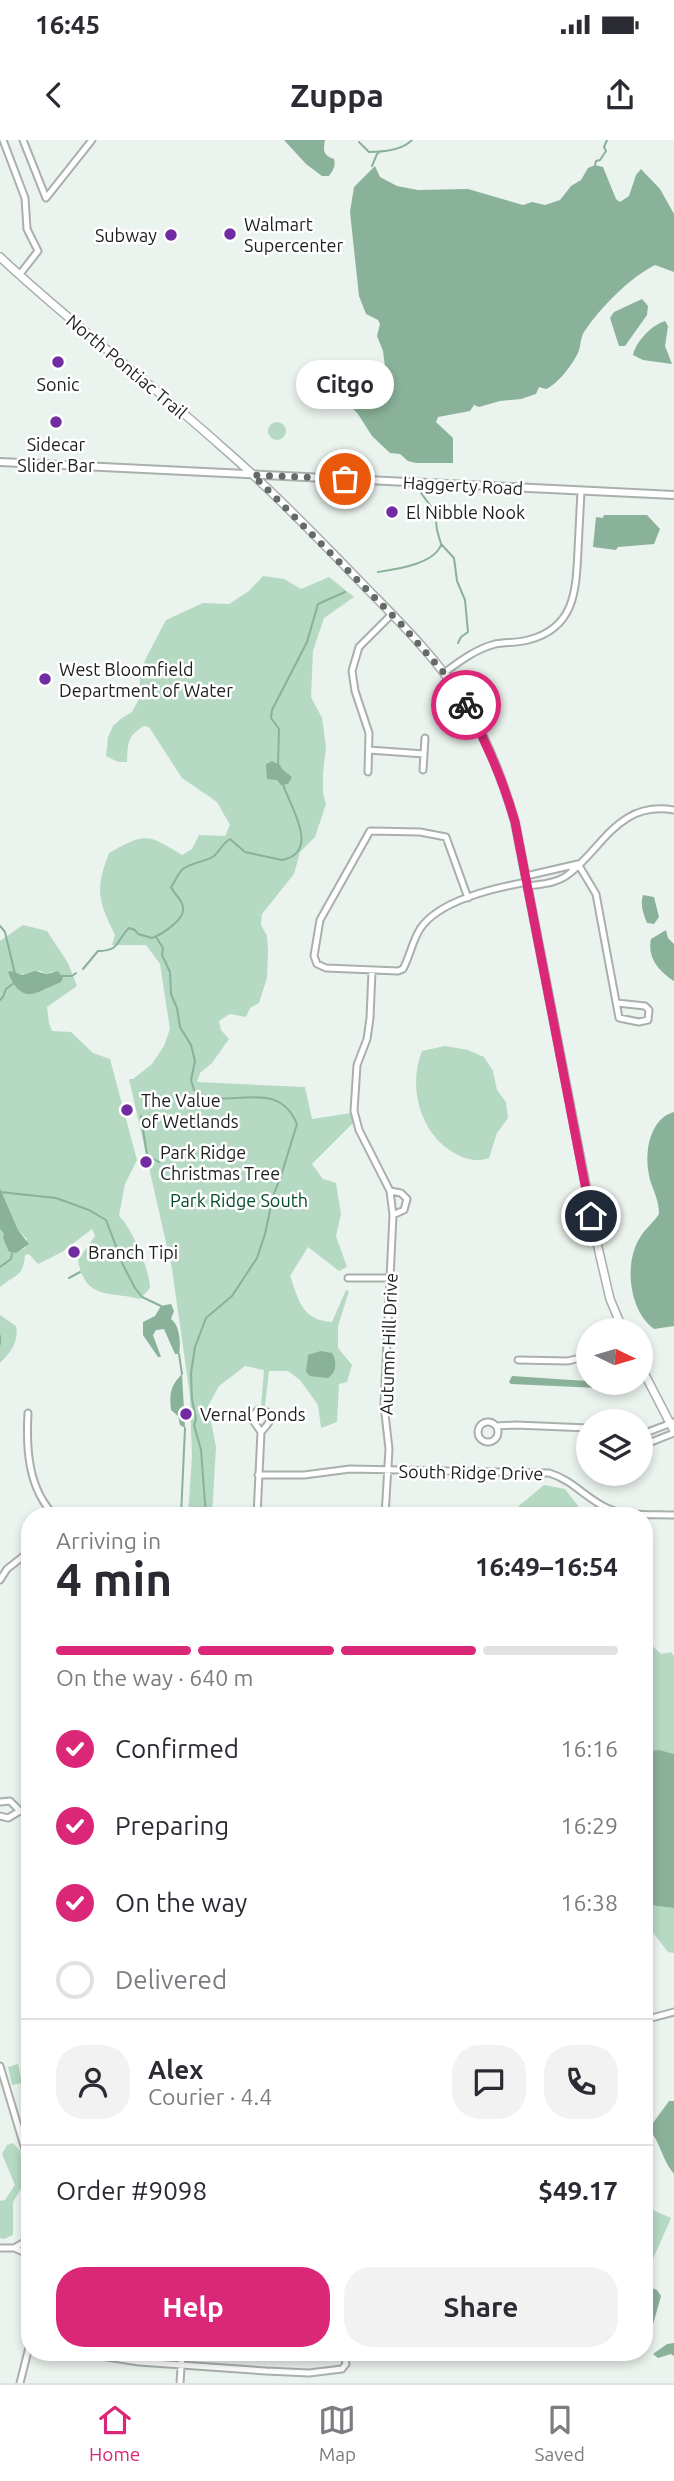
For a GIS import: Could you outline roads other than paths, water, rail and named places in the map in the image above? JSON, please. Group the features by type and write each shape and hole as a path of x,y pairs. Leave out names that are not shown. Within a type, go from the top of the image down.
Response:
{"main road":[{"name":"North Pontiac Trail","path":"0,257 253,475 392,614 444,673 464,701 494,760 506,791 527,881 591,1216 607,1287 619,1318"},
{"path":"653,1389 673,1427"}],"street":[{"path":"3,140 25,198 27,229 38,251 20,274"},
{"path":"23,140 46,198 92,140"},
{"name":"Haggerty Road","path":"0,462 674,495"},
{"path":"444,673 475,651 496,644 539,637 558,625 568,612 573,600 581,491"},
{"path":"368,772 369,733 355,691 352,671 359,647 392,614"},
{"path":"423,770 425,738"},
{"path":"369,750 424,754"},
{"path":"527,881 560,879 569,875 628,818 648,811 674,810"},
{"path":"468,898 446,837 420,832 370,831 320,920 314,956 317,964 326,968 398,971 403,969 426,921 447,906 502,886 527,881 578,864"},
{"path":"578,864 596,894 618,1014 622,1020 639,1023 648,1020 649,1010 645,1006 617,1003"},
{"name":"Autumn Hill Drive","path":"372,971 368,1029 358,1065 354,1111 359,1130 390,1191 393,1215 384,1405 389,1449 386,1507"},
{"name":"Autumn Hill Drive","path":"390,1191 401,1192 407,1199 404,1210 393,1215"},
{"path":"348,1278 389,1278"},
{"path":"518,1360 576,1359"},
{"path":"28,1413 27,1444 30,1462 42,1500 48,1507"},
{"path":"496,1426 576,1428"},
{"path":"653,1432 673,1427"},
{"path":"653,1437 673,1427"},
{"path":"257,1507 261,1432"},
{"name":"South Ridge Drive","path":"258,1475 289,1476 349,1469 549,1474 572,1482 607,1507"},
{"name":"South Ridge Drive","path":"653,1514 674,1515"},
{"path":"0,1580 7,1569 21,1558"},
{"path":"0,1802 10,1801 20,1811 8,1818 0,1816"},
{"path":"653,2018 673,2012 674,2021"},
{"path":"0,2066 21,2136"},
{"path":"14,2248 21,2244"},
{"path":"0,2248 21,2251"},
{"path":"20,2383 26,2361"},
{"path":"136,2361 181,2366 321,2372 345,2367 346,2361"},
{"path":"180,2383 181,2361"}],"waterway":[{"path":"359,142 369,152 374,152 397,148 412,140"},
{"path":"595,165 606,151 604,147 607,140"},
{"path":"372,166 377,154 382,151"},
{"path":"421,493 435,512 441,544 454,558 457,581 465,600 468,632 458,643"},
{"path":"378,572 423,561 431,557 441,545"},
{"path":"278,765 279,729 271,718 272,710 307,642 318,604 345,592"},
{"path":"83,969 98,951 114,947 129,928 152,938 172,926 183,912 181,901 171,887 179,873 214,856 230,839 245,852 282,860 294,855 300,848 300,827 283,784"},
{"path":"0,926 5,932 15,974"},
{"path":"156,937 163,948 162,955 170,972 171,994 177,1008 180,1027 191,1045 195,1061 191,1080 194,1090 221,1098 250,1097 277,1101 288,1109 297,1124 273,1196 257,1258 232,1296 206,1318 195,1347 191,1373 192,1399 196,1419 194,1425 201,1450 205,1507"},
{"path":"61,976 72,976 76,973"},
{"path":"0,1000 6,989 14,983"},
{"path":"141,1116 147,1155 159,1162"},
{"path":"0,1192 56,1198 89,1210 106,1220 135,1288 142,1297 161,1306"},
{"path":"0,1267 11,1259 12,1253"},
{"path":"69,1278 80,1272"},
{"path":"0,1336 0,1344"},
{"path":"179,1354 182,1374"},
{"path":"181,1507 185,1428"}],"place":[{"name":"Walmart Supercenter","path":"230,234"},
{"name":"Subway","path":"171,235"},
{"name":"Sonic","path":"58,362"},
{"name":"Sidecar Slider Bar","path":"56,422"},
{"name":"Citgo","path":"345,479"},
{"name":"El Nibble Nook","path":"392,512"},
{"name":"West Bloomfield Department of Water","path":"45,679"},
{"name":"The Value of Wetlands","path":"127,1110"},
{"name":"Park Ridge Christmas Tree","path":"146,1162"},
{"name":"Branch Tipi","path":"74,1252"},
{"name":"Vernal Ponds","path":"186,1414"}],"park label":[{"name":"Park Ridge South","path":"239,1200"}]}
